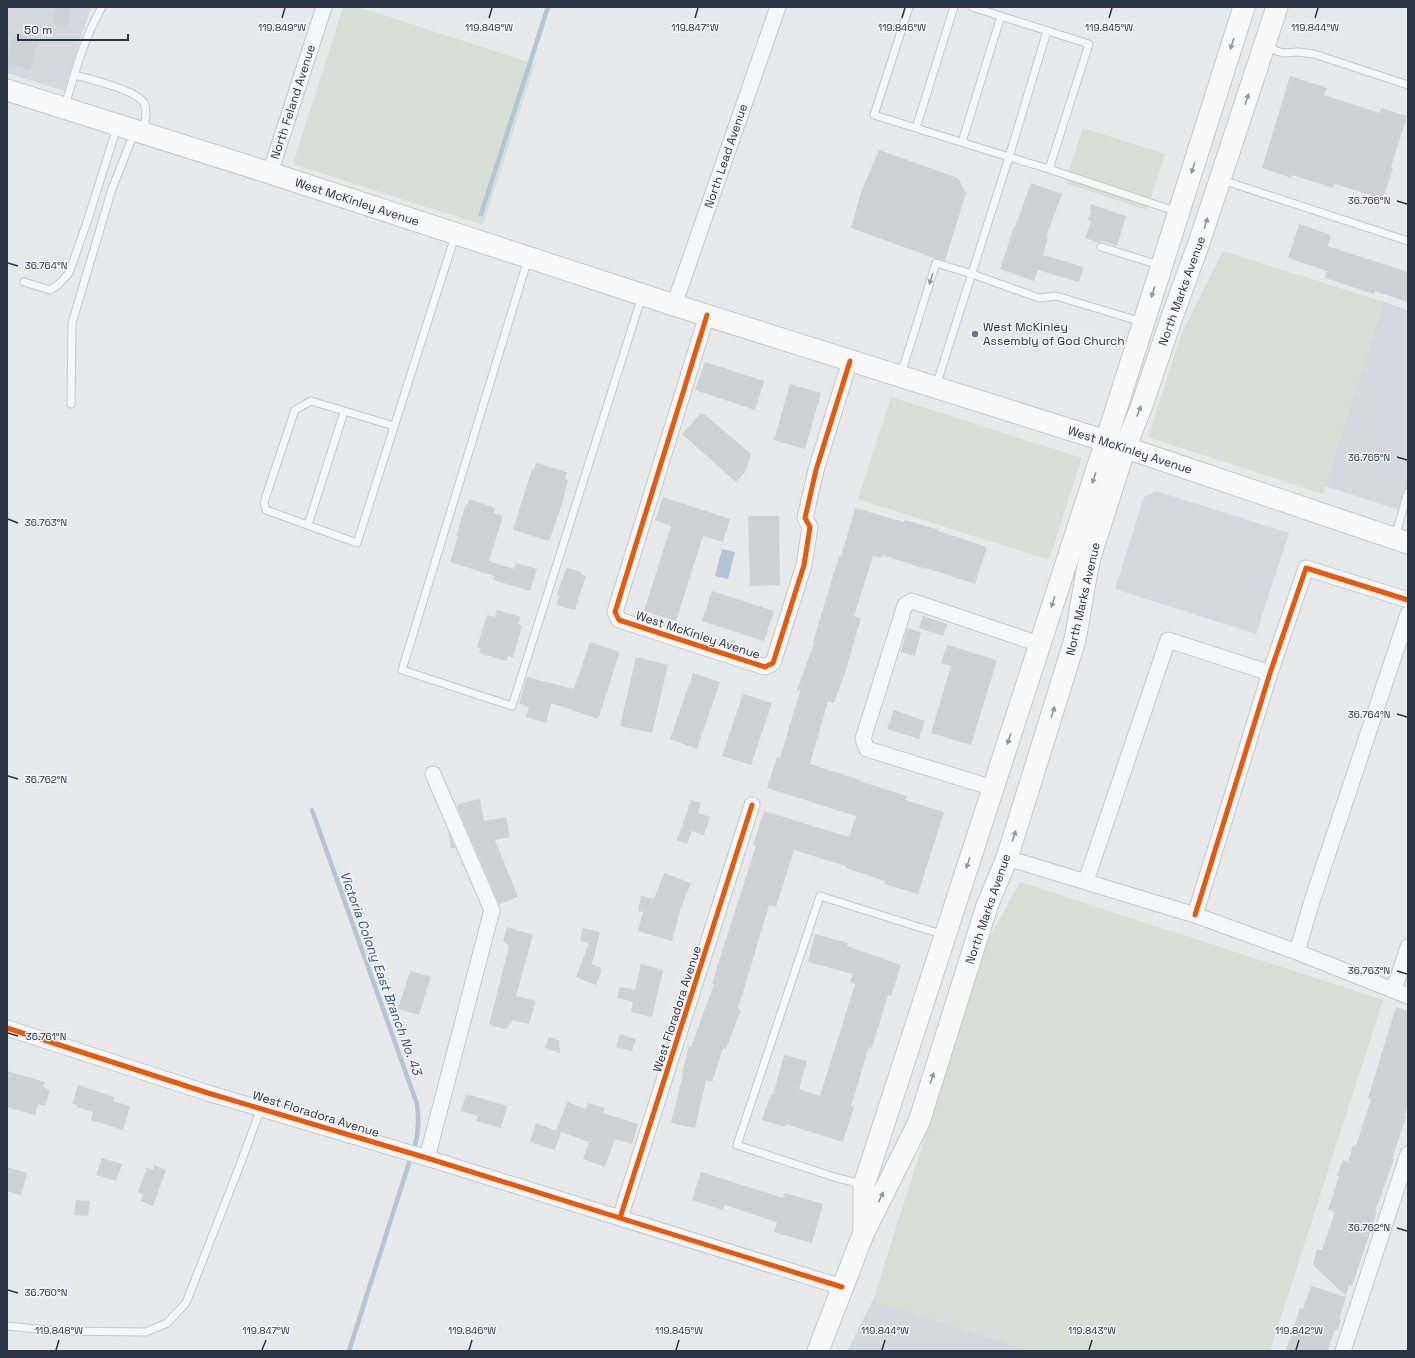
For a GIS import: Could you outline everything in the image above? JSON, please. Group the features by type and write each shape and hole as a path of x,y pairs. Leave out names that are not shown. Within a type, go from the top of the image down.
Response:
{"main road":[{"name":"North Marks Avenue","path":"818,1351 864,1232 919,1122 987,906 1007,858 1075,640 1087,571 1144,322 1244,7"},
{"name":"North Marks Avenue","path":"864,1232 864,1185 944,935 1040,644 1115,444 1141,408 1220,179 1277,7"},
{"name":"West McKinley Avenue","path":"7,90 270,173 707,316 1115,444 1401,541"}],"street":[{"name":"North Feland Avenue","path":"270,173 324,7"},
{"name":"North Lead Avenue","path":"674,305 778,7"},
{"name":"West McKinley Avenue","path":"707,316 615,612 619,620 765,667 773,663 804,565 810,527 805,518 808,504 816,470 850,361"},
{"path":"1195,915 1270,673 1306,568 1408,600"},
{"path":"993,788 867,748 863,739 905,605 912,601 1040,644"},
{"path":"1297,952 1311,904 1408,614"},
{"path":"1086,881 1168,640 1270,673"},
{"path":"427,1158 492,910 433,774"},
{"name":"West Floradora Avenue","path":"620,1218 752,805"},
{"path":"1007,858 1195,915 1297,952 1408,996"},
{"path":"1392,990 1398,978 1408,948"},
{"name":"West Floradora Avenue","path":"7,1028 208,1093 427,1158 842,1287"},
{"path":"1344,1351 1408,1154"}],"lane":[{"path":"64,108 92,23 102,7"},
{"path":"909,7 874,115 1049,169 1178,212"},
{"path":"916,128 954,7"},
{"path":"972,7 1089,44 1049,169"},
{"path":"962,142 1001,16"},
{"path":"936,388 1047,31"},
{"path":"1264,46 1283,53 1298,52 1314,54 1408,85"},
{"path":"24,282 50,290 59,284 69,273 87,222 132,130 147,114 143,102 132,93 74,75"},
{"path":"71,404 72,323 112,189 132,130"},
{"path":"1220,179 1408,241"},
{"path":"394,426 311,401 294,410 264,502 266,510 357,542 456,234"},
{"path":"1101,247 1162,266"},
{"path":"529,257 402,670 512,706 643,295"},
{"path":"901,377 936,263 1039,298 1056,296 1144,322"},
{"path":"308,525 344,412"},
{"path":"1401,541 1408,492"},
{"path":"864,1185 837,1178 737,1145 820,896 944,935"},
{"path":"7,1326 58,1331 146,1332 167,1323 186,1302 238,1172 261,1108"}],"shaded area":[{"path":"7,7 91,7 64,91 7,73"},
{"path":"343,7 358,7 535,64 483,225 293,164"},
{"path":"1083,128 1165,154 1147,210 1065,183"},
{"path":"1223,251 1384,302 1323,494 1148,437 1181,335"},
{"path":"1384,302 1408,310 1408,513 1325,486"},
{"path":"891,397 1082,458 1049,560 858,499"},
{"path":"1156,491 1289,533 1256,634 1115,589 1144,497"},
{"path":"1020,882 1383,1000 1270,1351 1031,1351 873,1300 987,942"},
{"path":"873,1300 1031,1351 847,1351"}],"water":[{"path":"722,549 735,552 728,579 715,576"}],"building":[{"path":"56,7 72,7 67,26 52,23"},
{"path":"19,34 39,40 30,70 7,63 7,57 13,38 17,39"},
{"path":"1290,76 1327,88 1324,95 1380,113 1381,108 1407,116 1391,167 1393,168 1383,199 1335,184 1333,188 1292,175 1291,178 1262,168"},
{"path":"879,150 958,178 966,193 945,261 851,228 861,192"},
{"path":"1031,183 1062,194 1046,237 1048,238 1043,255 1084,267 1079,282 1038,270 1034,281 1000,269"},
{"path":"1090,204 1126,216 1117,246 1103,241 1099,243 1085,238 1091,221 1088,220 1091,213"},
{"path":"1299,224 1331,235 1328,246 1408,272 1408,302 1375,291 1374,294 1325,278 1327,271 1288,258"},
{"path":"705,362 764,381 755,410 695,390"},
{"path":"790,384 821,393 805,449 774,440"},
{"path":"700,414 704,414 751,454 746,471 736,482 682,434"},
{"path":"536,463 567,472 565,479 568,480 562,504 549,541 513,530 532,469 534,470"},
{"path":"663,497 730,519 723,542 703,536 676,621 644,611 671,526 655,520"},
{"path":"469,499 495,508 494,513 503,516 489,561 514,569 516,563 537,569 530,591 494,580 495,576 450,562 458,537 456,536"},
{"path":"855,508 939,530 938,531 987,547 975,584 882,555 881,558 873,556 854,616 861,618 845,673 834,703 828,701 810,764 906,796 905,800 944,812 918,894 884,884 885,881 846,868 846,866 794,850 776,907 769,905 738,1009 741,1010 726,1049 723,1048 712,1082 706,1080 695,1128 671,1123 689,1046 691,1047 714,984 712,984 756,846 753,845 764,811 849,837 856,816 767,788 777,757 780,758 800,691 797,690 814,643 813,642 839,556 841,557"},
{"path":"748,516 779,516 780,585 750,586"},
{"path":"566,568 582,572 581,574 586,576 575,610 556,605 559,596 557,595"},
{"path":"712,591 774,611 764,641 702,621"},
{"path":"497,610 520,617 518,624 522,626 513,658 508,656 506,661 479,653 481,648 477,647 487,615 495,617"},
{"path":"923,616 947,624 943,636 919,628"},
{"path":"907,628 921,632 915,656 901,652"},
{"path":"590,642 620,652 598,719 551,703 546,723 526,717 529,707 519,704 527,677 574,689"},
{"path":"947,645 997,660 971,745 931,733 951,666 941,663"},
{"path":"636,657 668,665 652,733 620,726"},
{"path":"693,673 720,682 697,749 670,739"},
{"path":"743,694 772,703 751,765 722,756"},
{"path":"894,710 925,721 919,739 887,729"},
{"path":"480,799 484,821 506,817 510,837 495,840 518,897 499,904 457,804"},
{"path":"691,800 701,803 698,813 710,817 704,835 692,831 687,844 677,840"},
{"path":"449,833 455,848 451,848"},
{"path":"664,873 691,883 681,907 672,941 638,931 643,912 638,911 641,896 654,899"},
{"path":"507,927 533,935 516,996 536,1001 529,1024 513,1020 506,1029 489,1025 509,946 503,941"},
{"path":"583,928 600,932 592,964 601,968 601,973 596,985 576,977 589,943 580,941"},
{"path":"815,934 848,943 847,946 901,965 891,996 888,995 872,1048 869,1047 851,1106 854,1107 843,1142 786,1124 785,1127 762,1120 771,1094 773,1095 784,1055 807,1061 799,1089 820,1096 855,984 850,982 853,974 808,962"},
{"path":"641,964 663,970 652,1017 631,1012 633,1002 617,998 620,987 635,990"},
{"path":"410,971 431,977 419,1015 398,1009"},
{"path":"1396,1007 1408,1011 1408,1106 1404,1116 1406,1117 1392,1159 1394,1159 1375,1212 1377,1212 1352,1286 1349,1285 1346,1296 1313,1265 1317,1249 1322,1250 1335,1212 1328,1210 1339,1176 1337,1176 1343,1160 1348,1162 1353,1145 1356,1146 1371,1099 1368,1098"},
{"path":"620,1034 636,1039 632,1051 616,1047"},
{"path":"549,1037 559,1040 560,1053 545,1048"},
{"path":"7,1071 45,1082 43,1087 50,1090 45,1106 38,1104 35,1115 7,1107"},
{"path":"78,1085 114,1097 113,1101 130,1106 123,1130 91,1120 93,1112 72,1104"},
{"path":"466,1094 507,1106 501,1128 476,1121 478,1116 461,1111"},
{"path":"567,1102 586,1109 588,1103 605,1108 603,1113 638,1124 632,1144 615,1139 605,1167 583,1159 589,1142 561,1132 555,1150 530,1142 536,1123 556,1131"},
{"path":"102,1158 122,1164 116,1181 96,1175"},
{"path":"154,1165 166,1170 153,1206 141,1201 143,1194 138,1192 147,1168 153,1170"},
{"path":"7,1167 27,1173 21,1195 7,1191"},
{"path":"701,1172 783,1198 785,1193 823,1204 812,1243 774,1232 777,1222 725,1205 723,1210 692,1200"},
{"path":"76,1200 90,1201 88,1216 74,1215"},
{"path":"1311,1286 1346,1297 1339,1319 1341,1319 1338,1330 1335,1329 1328,1351 1286,1351 1300,1308 1303,1309"}],"waterway":[{"name":"Victoria Colony East Branch No. 43","path":"481,214 548,7"},
{"name":"Victoria Colony East Branch No. 43","path":"312,810 417,1104 418,1124 415,1145"},
{"name":"Victoria Colony East Branch No. 43","path":"349,1351 409,1163"}],"cycle path":[{"path":"707,315 615,612 619,620 765,667 773,663 804,565 810,527 805,518 816,470 850,361"},
{"path":"1195,915 1270,673 1306,568 1408,600"},
{"path":"620,1218 752,805"},
{"path":"7,1028 208,1093 427,1158 842,1287"}],"place":[{"name":"West McKinley Assembly of God Church","path":"975,334"}]}
